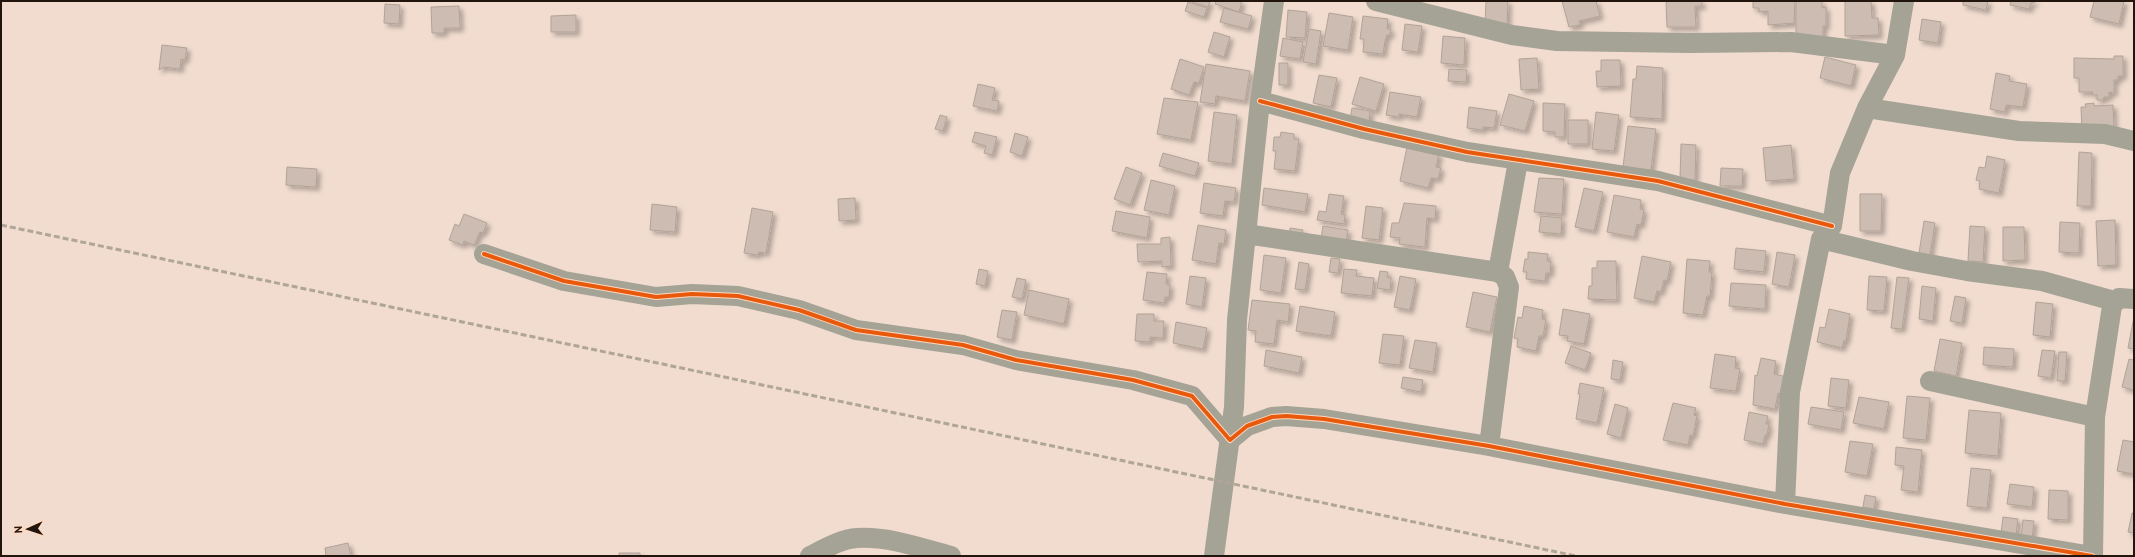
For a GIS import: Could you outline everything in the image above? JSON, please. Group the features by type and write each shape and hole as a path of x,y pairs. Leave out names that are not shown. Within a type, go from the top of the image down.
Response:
{"street":[{"path":"1214,556 1234,407 1237,320 1260,101 1274,1"},
{"path":"1376,1 1512,35 1556,41 1689,43 1791,42 1895,55"},
{"path":"1785,504 1790,392 1840,172 1867,108 1895,55 1904,1"},
{"path":"1260,101 1364,129 1518,161 1658,181 1912,261 1966,271 2042,281 2114,301"},
{"path":"1867,108 2019,131 2105,134 2134,141"},
{"path":"1498,272 1518,161"},
{"path":"1246,234 1498,272 1505,277 1509,287 1489,446"},
{"path":"484,254 564,281 656,297 692,294 738,296 799,310 856,330 963,345 1016,360 1132,380 1192,396 1230,440"},
{"path":"1230,440 1247,426 1272,418 1286,416 1324,419 1489,446 1785,504 2093,556 2095,417 2112,306 2114,301 2119,298 2134,299"},
{"path":"1930,381 2095,417"},
{"path":"810,556 826,548 856,538 892,541 951,556"},
{"path":"822,556 840,543"}],"building":[{"path":"1189,1 1210,1 1208,7"},
{"path":"1216,1 1242,1 1239,12 1215,4"},
{"path":"1486,1 1508,1 1507,26 1485,25"},
{"path":"1562,1 1596,1 1600,16 1579,21 1580,25 1569,27"},
{"path":"1666,1 1702,1 1702,6 1695,6 1696,27 1667,27"},
{"path":"1753,1 1795,1 1794,23 1768,25 1768,11 1759,12 1759,8 1753,8"},
{"path":"1796,1 1822,1 1822,8 1826,7 1826,26 1823,26 1823,37 1796,38"},
{"path":"1845,1 1871,1 1872,18 1878,18 1879,35 1845,36"},
{"path":"1963,1 1988,1 1986,10 1963,5"},
{"path":"2011,1 2035,1 2034,3 2031,3 2029,9 2010,5"},
{"path":"2094,1 2124,1 2119,24 2090,17"},
{"path":"1188,2 1207,8 1204,17 1185,11"},
{"path":"385,4 400,5 399,24 384,23"},
{"path":"459,6 460,28 444,28 444,33 432,33 431,7"},
{"path":"1224,8 1252,16 1248,29 1220,22"},
{"path":"1288,10 1307,12 1305,38 1286,37"},
{"path":"1329,13 1353,17 1348,50 1323,46"},
{"path":"576,15 576,32 551,32 551,16"},
{"path":"1363,16 1388,19 1387,29 1391,29 1390,35 1387,35 1385,41 1383,54 1363,52 1364,39 1360,39"},
{"path":"1922,19 1941,22 1938,43 1919,40"},
{"path":"1405,24 1422,26 1418,52 1402,50"},
{"path":"1309,29 1321,31 1316,64 1303,62"},
{"path":"1214,32 1230,37 1224,57 1208,52"},
{"path":"1443,36 1465,38 1464,65 1441,63"},
{"path":"1283,38 1303,42 1300,59 1280,56"},
{"path":"162,45 187,48 185,60 181,59 180,69 164,67 159,70"},
{"path":"2114,56 2123,56 2123,76 2118,76 2118,80 2114,80 2114,93 2109,92 2109,97 2104,97 2103,100 2097,100 2097,95 2092,95 2093,92 2079,92 2079,78 2074,78 2074,58 2114,59"},
{"path":"1825,57 1856,65 1851,86 1820,78"},
{"path":"1537,58 1539,89 1521,90 1519,59"},
{"path":"1180,59 1204,67 1199,83 1194,82 1189,95 1171,89"},
{"path":"1601,60 1620,60 1621,86 1597,87 1596,71 1601,71"},
{"path":"1279,63 1288,63 1288,85 1279,85"},
{"path":"1206,64 1250,71 1245,101 1216,96 1215,104 1200,102"},
{"path":"1637,66 1663,68 1662,119 1630,117 1633,79 1636,79"},
{"path":"1449,69 1467,70 1466,82 1448,81"},
{"path":"1996,73 2010,76 2009,81 2027,84 2023,107 2006,105 2005,112 1990,109"},
{"path":"1319,75 1337,78 1331,107 1313,103"},
{"path":"1360,77 1384,84 1376,111 1352,104"},
{"path":"978,84 995,88 992,100 999,101 997,111 973,106"},
{"path":"1390,92 1421,97 1417,117 1399,114 1399,117 1386,115"},
{"path":"1509,94 1534,101 1525,131 1500,125"},
{"path":"1164,98 1198,102 1191,140 1157,134"},
{"path":"1543,103 1565,104 1564,137 1555,137 1555,132 1543,131"},
{"path":"2094,103 2094,106 2113,105 2114,129 2082,130 2081,107 2086,107 2085,104"},
{"path":"1469,107 1497,111 1494,128 1483,127 1483,130 1467,128"},
{"path":"1352,108 1370,111 1369,123 1350,120"},
{"path":"1214,112 1237,115 1232,164 1208,161"},
{"path":"1596,112 1619,115 1614,151 1592,149"},
{"path":"940,115 947,117 943,131 935,129"},
{"path":"1568,120 1588,120 1588,144 1568,144"},
{"path":"1628,126 1656,129 1651,170 1623,167"},
{"path":"975,132 997,137 992,155 984,153 986,146 972,142"},
{"path":"1281,132 1294,134 1294,139 1299,139 1295,171 1274,169 1276,151 1273,151 1274,137 1280,137"},
{"path":"1015,133 1028,137 1022,156 1010,152"},
{"path":"1681,144 1696,145 1695,180 1680,179"},
{"path":"1791,145 1794,179 1766,181 1763,148"},
{"path":"1407,147 1439,154 1436,167 1441,168 1438,179 1431,178 1428,188 1400,181"},
{"path":"2079,152 2092,153 2091,206 2077,206"},
{"path":"1163,153 1199,163 1195,176 1159,166"},
{"path":"1987,156 2005,160 1999,193 1979,189 1980,181 1976,180 1979,167 1985,168"},
{"path":"287,167 317,169 316,187 286,185"},
{"path":"1126,167 1142,173 1130,205 1114,199"},
{"path":"1721,168 1743,169 1742,186 1720,186"},
{"path":"1539,178 1564,179 1562,214 1534,212"},
{"path":"1151,180 1175,186 1169,215 1144,210"},
{"path":"1204,183 1236,188 1234,202 1225,201 1223,216 1200,213"},
{"path":"1264,188 1308,194 1305,212 1262,205"},
{"path":"1584,188 1603,192 1594,231 1575,227"},
{"path":"1329,194 1344,196 1341,214 1345,215 1344,224 1317,220 1319,211 1326,212"},
{"path":"1860,194 1882,194 1881,231 1860,231"},
{"path":"1614,195 1641,200 1640,209 1644,210 1641,225 1637,224 1634,237 1607,232"},
{"path":"855,198 856,220 839,221 838,199"},
{"path":"1404,203 1436,206 1435,219 1427,218 1425,247 1399,244 1400,238 1390,237 1392,223 1399,223"},
{"path":"652,204 677,207 675,232 650,230"},
{"path":"1366,206 1383,208 1379,240 1362,238"},
{"path":"752,208 773,212 766,253 759,252 758,255 744,253"},
{"path":"1116,211 1150,217 1147,238 1112,231"},
{"path":"464,214 487,223 483,233 480,232 474,245 464,241 463,245 449,240 455,224 459,226"},
{"path":"1541,216 1562,218 1561,234 1539,232"},
{"path":"2115,220 2116,265 2098,266 2096,221"},
{"path":"1924,221 1935,223 1930,255 1919,253"},
{"path":"2060,222 2080,223 2079,253 2059,252"},
{"path":"1198,225 1226,230 1224,244 1219,243 1216,264 1192,260"},
{"path":"1323,226 1348,230 1346,242 1321,238"},
{"path":"1970,226 1985,227 1983,262 1968,261"},
{"path":"2003,227 2024,227 2025,260 2003,261"},
{"path":"1290,228 1303,230 1301,238 1289,237"},
{"path":"1170,237 1171,266 1162,267 1162,261 1138,262 1137,244 1161,244 1161,238"},
{"path":"1736,248 1766,251 1764,272 1734,269"},
{"path":"1528,252 1548,254 1547,261 1551,262 1550,273 1546,273 1545,281 1526,279 1527,272 1523,272 1525,259 1528,259"},
{"path":"1777,252 1795,255 1789,287 1772,284"},
{"path":"1264,255 1286,258 1281,293 1260,290"},
{"path":"1642,256 1671,262 1667,281 1664,280 1661,292 1657,291 1654,302 1634,298"},
{"path":"1331,258 1340,259 1338,273 1329,272"},
{"path":"1687,259 1710,261 1709,272 1712,272 1710,296 1707,296 1703,315 1683,313"},
{"path":"1597,261 1616,261 1617,300 1588,299 1589,286 1592,286 1592,268 1597,268"},
{"path":"1299,262 1309,264 1305,290 1295,289"},
{"path":"979,269 988,271 985,286 976,284"},
{"path":"1344,269 1357,270 1356,276 1374,278 1372,296 1341,293"},
{"path":"1380,271 1388,272 1387,277 1391,278 1390,290 1377,288"},
{"path":"1147,272 1167,274 1166,284 1170,285 1169,297 1165,297 1164,303 1143,300"},
{"path":"1190,276 1206,278 1202,307 1186,304"},
{"path":"1400,276 1416,279 1410,310 1394,307"},
{"path":"1869,276 1887,277 1884,311 1867,310"},
{"path":"1897,277 1909,278 1902,329 1891,328"},
{"path":"1017,278 1026,280 1022,299 1012,297"},
{"path":"1731,283 1766,285 1765,309 1729,306"},
{"path":"1922,286 1936,288 1933,321 1919,319"},
{"path":"1029,290 1069,299 1064,324 1024,315"},
{"path":"1473,292 1497,297 1490,332 1466,327"},
{"path":"1955,296 1966,298 1962,323 1950,321"},
{"path":"1252,300 1290,304 1288,322 1277,320 1274,344 1255,342 1256,331 1248,330"},
{"path":"2036,302 2053,304 2050,337 2033,335"},
{"path":"1300,306 1335,312 1331,336 1296,331"},
{"path":"1524,306 1543,310 1542,319 1546,320 1543,336 1539,336 1536,351 1517,347 1518,339 1514,338 1518,317 1522,318"},
{"path":"1563,309 1590,314 1584,344 1567,341 1568,336 1559,335"},
{"path":"1829,309 1850,314 1846,341 1844,340 1842,348 1817,342 1820,327 1825,328"},
{"path":"1002,310 1017,312 1012,340 997,337"},
{"path":"1137,314 1154,314 1154,321 1164,321 1163,338 1150,337 1150,342 1135,341"},
{"path":"2134,317 2134,349 2128,348"},
{"path":"1176,322 1207,328 1203,349 1173,343"},
{"path":"1383,334 1404,336 1400,365 1379,363"},
{"path":"1940,339 1962,343 1956,376 1934,371"},
{"path":"1415,340 1437,343 1433,372 1409,368"},
{"path":"1571,346 1591,353 1585,370 1565,363"},
{"path":"1984,347 2014,349 2013,367 1983,365"},
{"path":"1266,350 1302,357 1299,373 1264,366"},
{"path":"2042,350 2055,351 2051,378 2038,376"},
{"path":"2059,352 2067,352 2065,381 2057,381"},
{"path":"1715,354 1736,357 1735,368 1740,369 1736,391 1710,388"},
{"path":"1761,358 1776,361 1774,374 1787,377 1785,395 1778,393 1775,409 1753,405 1755,375 1757,376"},
{"path":"2129,359 2134,360 2134,390 2122,387"},
{"path":"1613,360 1623,362 1620,380 1611,379"},
{"path":"1403,377 1423,380 1421,392 1401,388"},
{"path":"1831,378 1849,380 1846,408 1828,406"},
{"path":"1580,383 1604,388 1597,423 1576,419 1580,394 1578,394"},
{"path":"1907,396 1930,398 1926,440 1903,438"},
{"path":"1859,397 1889,402 1884,429 1853,423"},
{"path":"1673,403 1696,408 1694,415 1697,416 1693,436 1690,435 1688,445 1663,440"},
{"path":"1615,404 1628,408 1621,438 1607,434"},
{"path":"1811,407 1844,412 1841,430 1808,424"},
{"path":"1969,410 2001,413 1998,456 1965,453"},
{"path":"1749,412 1768,416 1766,424 1769,424 1767,435 1765,435 1763,444 1744,440"},
{"path":"2123,440 2134,442 2134,474 2117,471"},
{"path":"1850,441 1873,444 1867,476 1845,472"},
{"path":"1896,447 1922,450 1918,492 1901,490 1904,466 1895,465"},
{"path":"1971,468 1991,470 1987,508 1967,506"},
{"path":"2010,484 2034,487 2032,507 2007,504"},
{"path":"2049,490 2068,491 2068,520 2048,519"},
{"path":"1865,495 1876,497 1874,509 1863,507"},
{"path":"2132,513 2134,513 2134,533 2128,532"},
{"path":"2003,517 2018,519 2016,535 2001,533"},
{"path":"2023,520 2034,521 2032,539 2021,538"},
{"path":"348,543 351,556 326,556 325,548"},
{"path":"619,553 640,553 640,556 619,556"}],"railway":[{"path":"1,225 1576,556"}],"cycle path":[{"path":"1260,101 1364,129 1467,152 1658,181 1832,226"},
{"path":"484,254 564,281 656,297 692,294 738,296 799,310 856,330 963,345 1016,360 1133,380 1192,396 1230,440 1247,426 1272,417 1286,416 1324,419 1489,446 1785,504 2092,556"}]}
